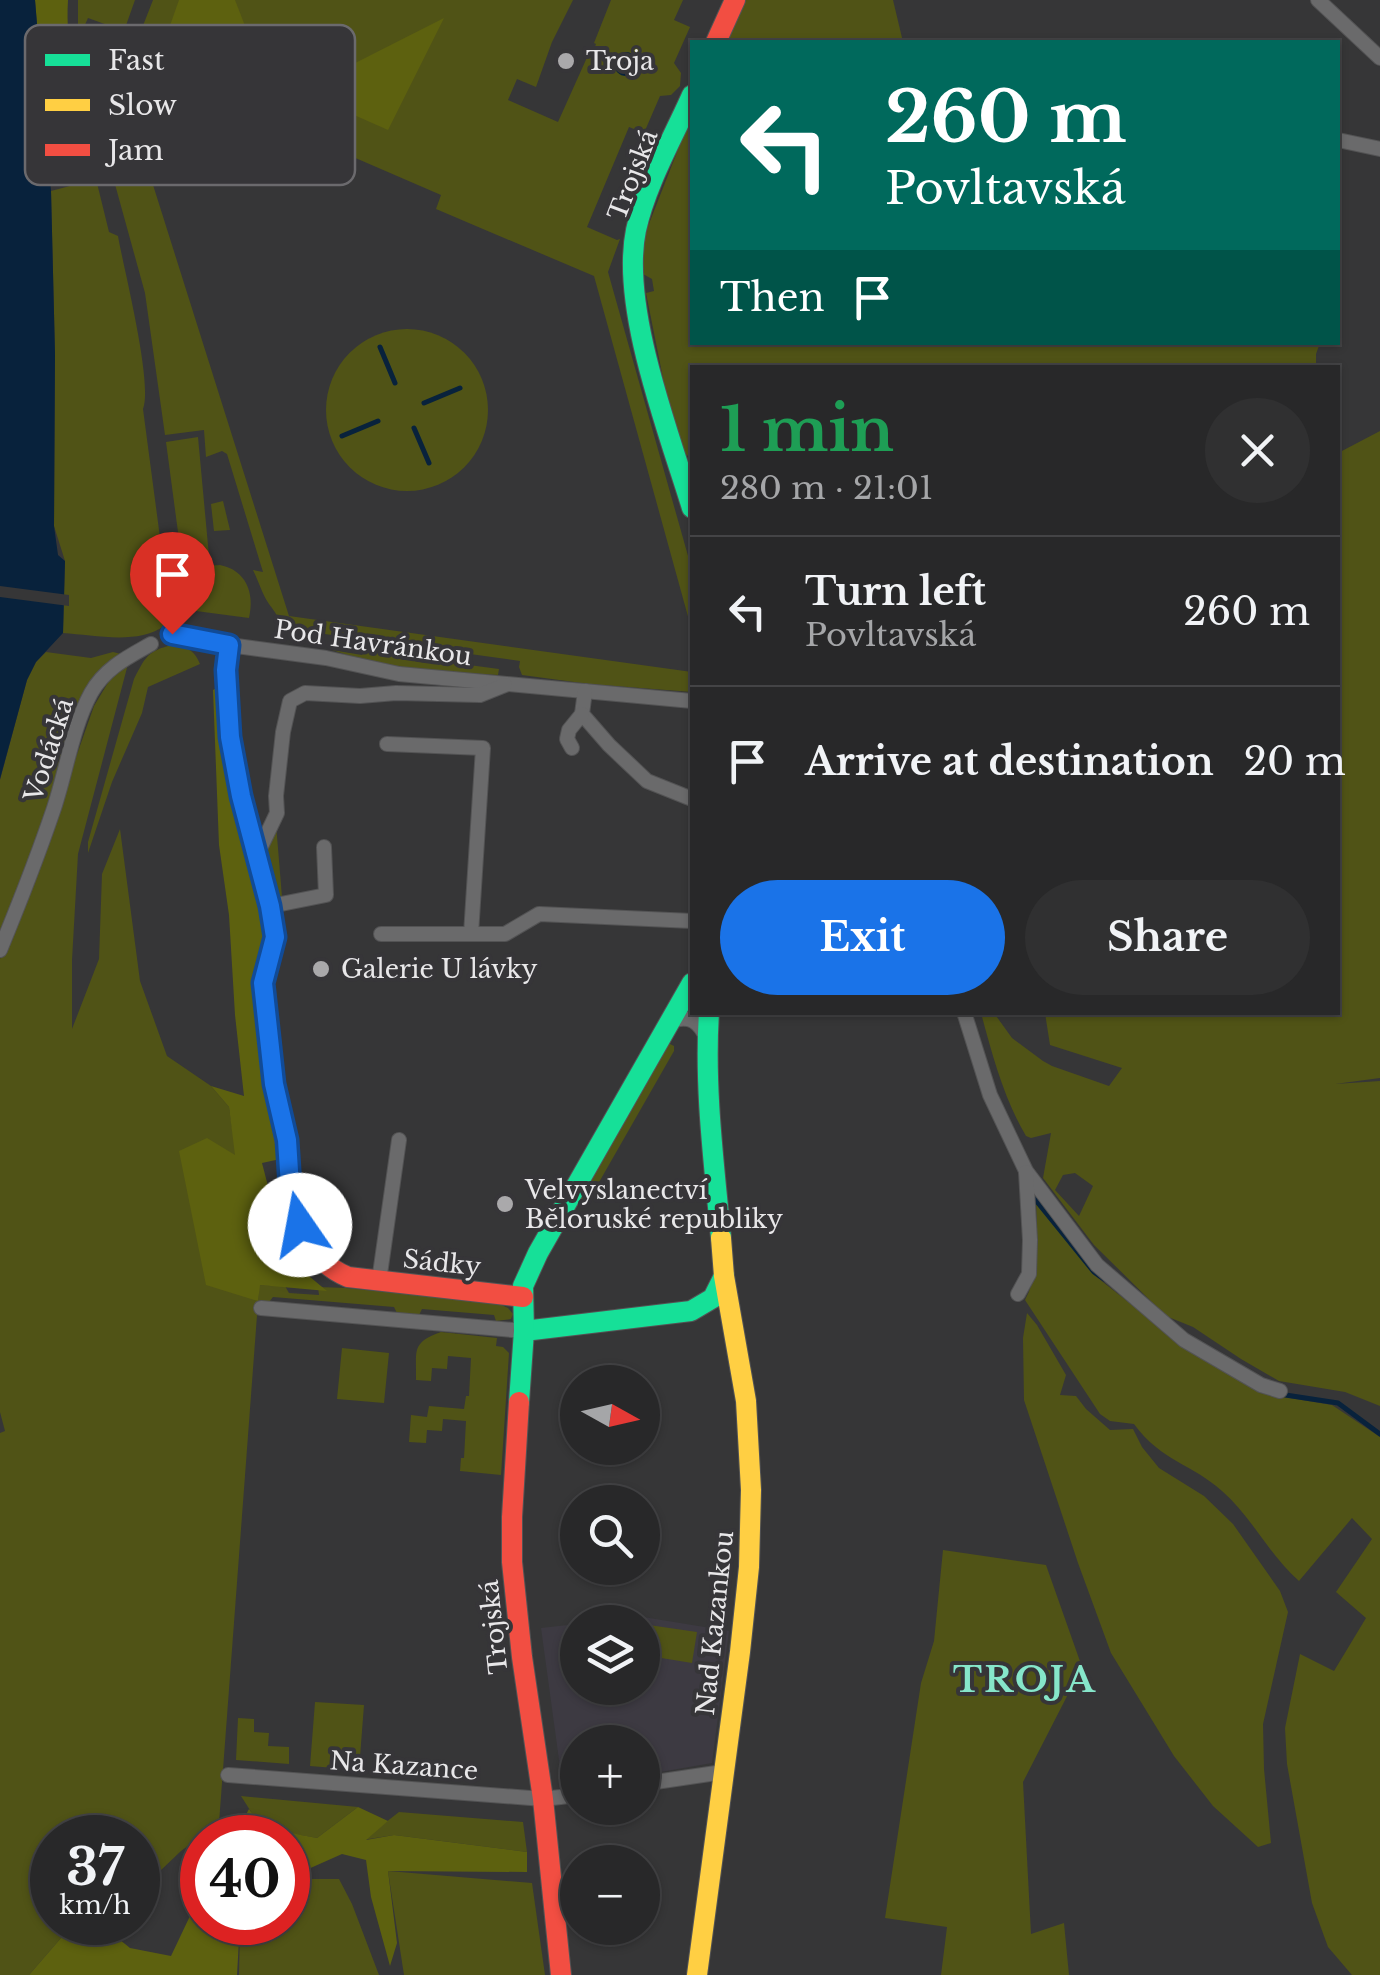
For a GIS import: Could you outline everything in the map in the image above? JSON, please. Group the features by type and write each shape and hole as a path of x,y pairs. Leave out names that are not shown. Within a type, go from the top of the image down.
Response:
{"street":[{"path":"717,40 735,0"},
{"path":"1318,0 1380,58"},
{"name":"Trojská","path":"690,100 635,233 633,260 650,368 690,501"},
{"path":"1340,140 1380,149"},
{"name":"Pod Havránkou","path":"172,634 326,658 399,674 690,701"},
{"name":"Vodácká","path":"0,950 92,692 122,659 150,644"},
{"path":"229,645 226,670 230,737 275,937 263,983 274,1084 287,1140 290,1186 300,1225 314,1252 329,1269 379,1282"},
{"name":"Pod Havránkou","path":"256,857 277,813 283,732 290,702 306,693 480,695 510,684"},
{"path":"572,748 567,738 582,714 585,691"},
{"path":"582,714 647,780 690,798"},
{"path":"387,744 483,748 471,934"},
{"path":"270,906 326,895 324,848"},
{"path":"381,934 504,934 539,914 690,921"},
{"name":"Trojská","path":"561,1975 512,1562 524,1331 522,1297 526,1276 538,1253 690,987"},
{"path":"261,1308 524,1331 691,1311 714,1298 724,1276 710,1123 709,1015"},
{"path":"965,1015 990,1096 1026,1172 1098,1265 1184,1340 1260,1385 1280,1391"},
{"path":"670,1020 694,1020 707,1040"},
{"name":"Sádky","path":"399,1140 379,1282 522,1297"},
{"path":"1018,1294 1029,1274 1026,1172"},
{"name":"Nad Kazankou","path":"697,1975 750,1566 746,1400 724,1276"},
{"path":"660,1781 724,1772"},
{"name":"Na Kazance","path":"228,1776 543,1799 560,1797"}],"shaded area":[{"path":"35,0 68,0 68,25 37,25"},
{"path":"78,0 135,0 126,25 107,25 88,18 85,25 78,25"},
{"path":"153,0 573,0 536,87 517,79 508,100 558,122 589,53 592,54 611,0 683,0 674,20 690,27 674,63 681,73 680,86 671,95 660,96 644,133 629,127 587,227 620,239 608,272 690,563 690,624 594,276 436,209 441,195 355,158 355,25 143,25"},
{"path":"179,0 235,0 245,25 170,25"},
{"path":"744,0 893,0 903,40 726,40"},
{"path":"444,18 388,130 355,115 355,63"},
{"path":"690,119 690,345 1319,345 1316,365 690,365 690,464 665,388 646,293 654,291 652,279 643,274 643,239"},
{"path":"74,185 97,185 109,232 118,236 141,352 143,409 168,598 164,626 142,635 102,637 63,633 65,561 54,526 51,191"},
{"path":"115,185 153,185 289,616 690,672 690,692 522,675 520,661 281,628 253,570 263,572 227,454 222,451 206,457 204,430 165,435 145,293"},
{"path":"407,329 438,336 464,353 481,379 488,410 481,441 464,467 438,484 407,491 376,484 350,467 333,441 326,410 333,379 350,353 376,336"},
{"path":"1380,431 1380,1078 1335,1084 1380,1081 1380,1406 1345,1392 1279,1381 1193,1327 1166,1316 1094,1245 1043,1178 1051,1133 1026,1136 1005,1092 982,1015 995,1015 1012,1038 1052,1066 1109,1086 1122,1068 1050,1045 1045,1015 1340,1015 1340,452","holes":["1075,1173 1093,1186 1079,1216 1055,1190 1063,1175"]},
{"path":"198,437 209,556 193,555 180,547 166,442"},
{"path":"223,501 230,530 214,531 211,504"},
{"path":"220,565 236,572 247,584 251,600 249,618 196,611 188,597 185,580 192,572"},
{"path":"168,646 188,649 200,664 148,687 142,713 112,782 88,853 134,679 146,658"},
{"path":"332,650 499,669 498,675 388,668"},
{"path":"46,652 91,658 113,652 121,654 101,673 0,950 0,780 27,680"},
{"path":"128,664 78,854 72,1029 99,959 102,874 120,829 140,981 167,1056 211,1086 229,1107 258,1301 259,1285 285,1286 289,1293 319,1295 318,1287 346,1288 497,1303 513,1314 511,1319 496,1321 494,1315 422,1309 419,1315 397,1313 394,1307 273,1297 269,1302 258,1302 220,1815 180,1815 180,1852 160,1871 160,1815 30,1815 30,1945 55,1945 29,1975 0,1975 0,1433 5,1431 0,1412 0,959 22,911 94,706 109,681"},
{"path":"222,685 265,911 285,1158 262,1163 274,1209 298,1267 327,1291 260,1285 258,1301 206,1285 179,1151 207,1138 235,1155 229,1107 211,1086 244,1096 229,915 219,845 213,690"},
{"path":"276,824 282,897 271,900 264,861 266,843"},
{"path":"666,1042 674,1046 674,1051 586,1205 577,1200"},
{"path":"1036,1202 1094,1275 1184,1346 1260,1393 1332,1405 1380,1437 1380,1975 1352,1975 1328,1947 1312,1903 1287,1764 1285,1728 1300,1654 1334,1671 1366,1618 1336,1592 1372,1539 1352,1518 1299,1581 1222,1491 1155,1447 1134,1424 1110,1421 1100,1414 1025,1300 1036,1265"},
{"path":"1027,1313 1066,1375 1060,1395 1076,1396 1110,1430 1133,1429 1159,1468 1204,1496 1233,1524 1280,1591 1288,1612 1263,1724 1271,1843 1258,1847 1213,1806 1174,1756 1111,1653 1024,1400 1023,1338"},
{"path":"441,1332 497,1338 496,1346 509,1353 501,1475 460,1471 466,1421 443,1419 442,1431 427,1430 426,1443 409,1442 411,1415 427,1417 429,1406 464,1409 469,1396 471,1358 448,1356 447,1369 432,1368 431,1381 416,1380 417,1349 424,1340"},
{"path":"342,1348 389,1353 384,1403 337,1399"},
{"path":"943,1550 1046,1565 1082,1667 1023,1782 1031,1934 1064,1923 1069,1975 941,1975 947,1927 885,1918 921,1683 934,1641"},
{"path":"660,1620 729,1631 712,1763 660,1772 660,1725 560,1725 560,1767 541,1628 560,1626 560,1705 660,1705"},
{"path":"660,1627 697,1632 692,1663 660,1658"},
{"path":"315,1702 364,1705 359,1770 310,1766"},
{"path":"238,1718 254,1719 254,1732 269,1733 268,1746 289,1747 289,1764 236,1760"},
{"path":"241,1796 358,1807 317,1838 310,1837 310,1815 253,1815"},
{"path":"358,1807 388,1821 366,1840 394,1835 527,1852 527,1872 388,1871 397,1943 390,1966 371,1897 366,1860 342,1854 310,1868 310,1836 317,1838"},
{"path":"399,1812 523,1822 527,1852 394,1835 363,1840"},
{"path":"388,1871 532,1883 545,1975 404,1975"},
{"path":"310,1879 339,1879 379,1975 239,1975 240,1945 310,1945"},
{"path":"180,1937 180,1945 239,1945 237,1975 29,1975 55,1945 126,1945 171,1956"}],"water":[{"path":"0,0 35,0 37,25 25,25 25,185 50,185 54,526 58,555 65,561 63,633 36,662 27,680 0,779"},
{"path":"626,52 638,64 626,76 614,64"}],"pier":[{"path":"0,586 69,595 69,606 0,597"}],"waterway":[{"path":"380,347 395,383"},
{"path":"424,403 460,388"},
{"path":"342,436 378,421"},
{"path":"414,428 429,463"},
{"path":"1034,1198 1104,1279"},
{"path":"1279,1394 1338,1403 1380,1434"}],"traffic: fast":[{"path":"690,99 646,196 636,230 633,261 649,370 690,502"},
{"path":"519,1402 523,1286 690,987"},
{"path":"709,1015 709,1097 721,1238"},
{"path":"524,1331 691,1311 713,1298 724,1276"}],"traffic: slow":[{"path":"229,645 225,670 230,737 275,937 263,983 274,1084 288,1153"},
{"path":"697,1975 749,1567 751,1490 746,1401 721,1238"}],"traffic: jam":[{"path":"717,40 735,0"},
{"path":"288,1153 300,1226 318,1256 331,1268 348,1277 523,1297"},
{"path":"519,1402 512,1562 561,1975"}],"place":[{"name":"Troja","path":"566,61"},
{"name":"Galerie U lávky","path":"321,969"},
{"name":"Velvyslanectví Běloruské republiky","path":"505,1204"}],"district":[{"name":"TROJA","path":"1025,1679"}],"route":[{"path":"172,634 229,645 226,670 230,737 275,937 263,983 274,1084 300,1225"}]}
